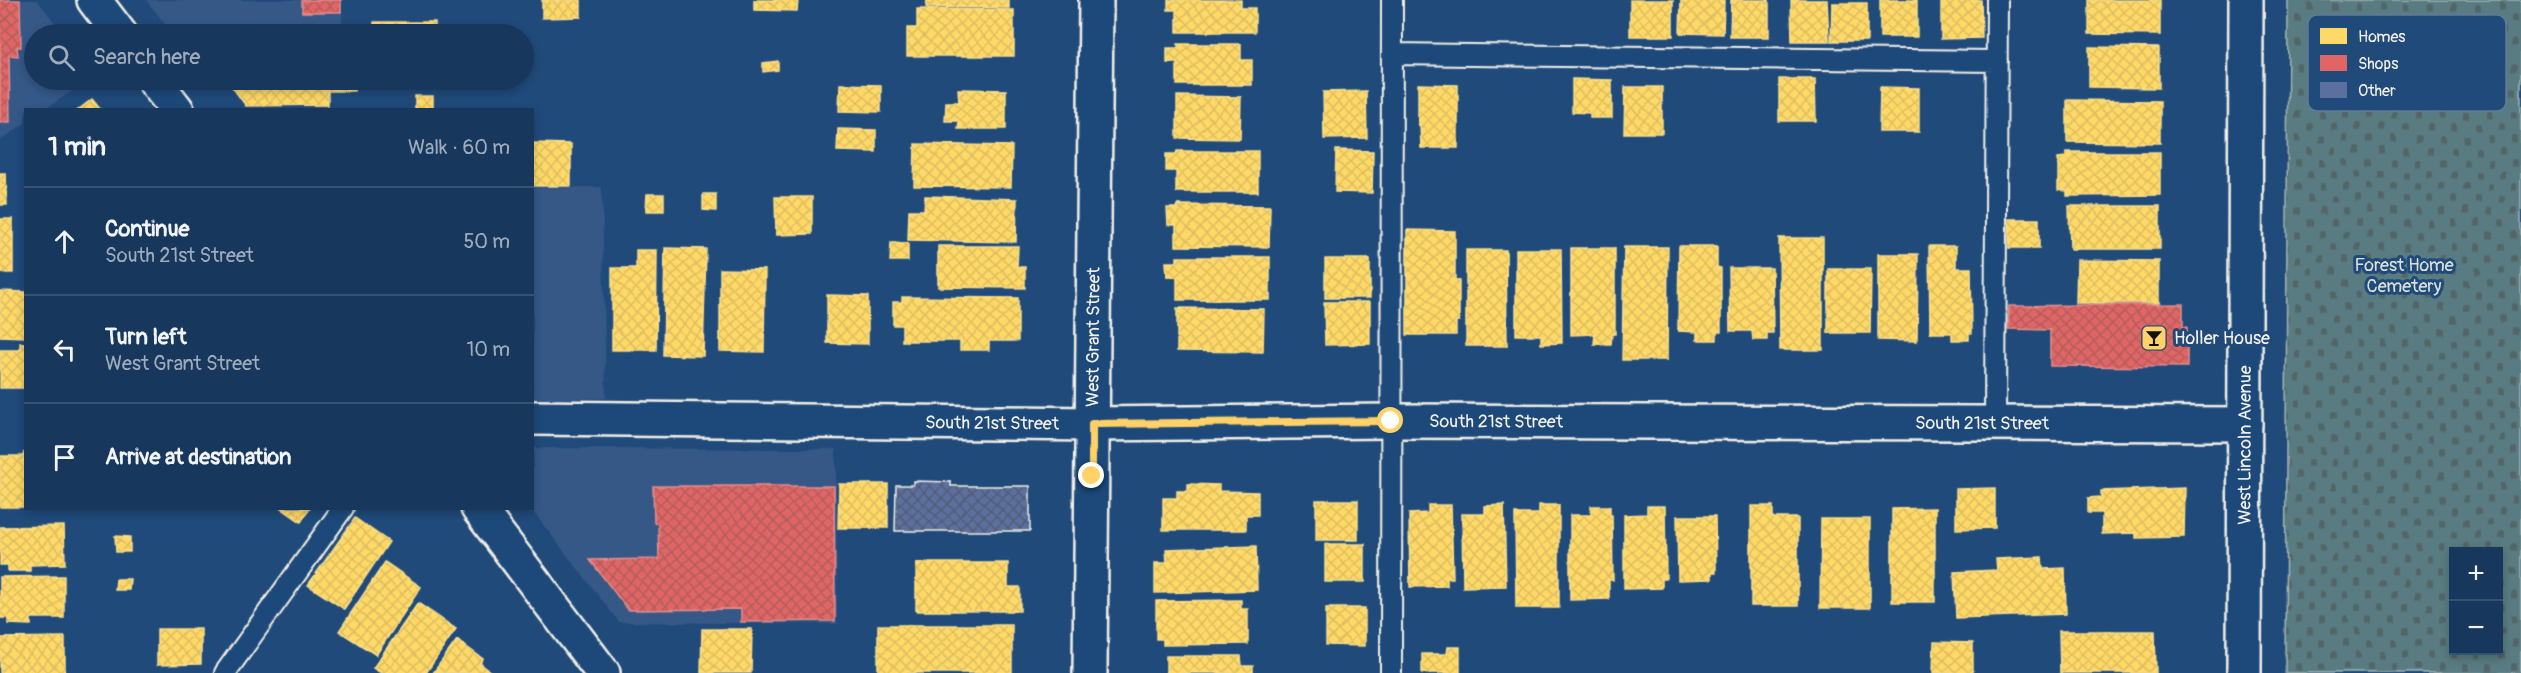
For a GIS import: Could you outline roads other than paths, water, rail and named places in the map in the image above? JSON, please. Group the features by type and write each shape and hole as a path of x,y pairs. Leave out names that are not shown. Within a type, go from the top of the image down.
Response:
{"street":[{"path":"94,0 112,24"},
{"name":"West Grant Street","path":"1090,673 1096,0"},
{"name":"West Lincoln Avenue","path":"2244,673 2246,0"},
{"path":"162,90 175,108"},
{"name":"South 21st Street","path":"534,418 1092,424 1391,421 2245,424"},
{"path":"480,510 603,673"}],"lane":[{"path":"1391,673 1392,0"},
{"path":"1995,424 1997,0"},
{"path":"1392,54 1997,61"},
{"path":"225,673 342,510"}],"place":[{"name":"Holler House","path":"2154,338"}],"park label":[{"name":"Forest Home Cemetery","path":"2404,275"}]}
